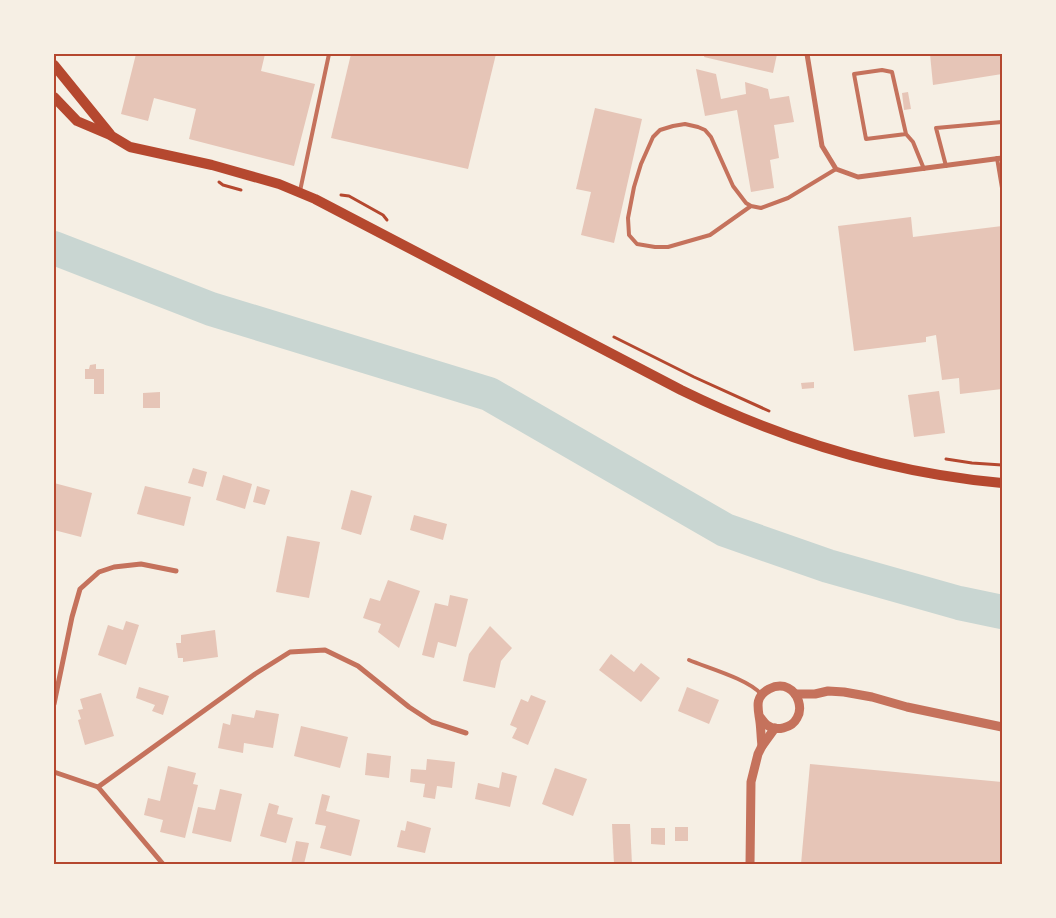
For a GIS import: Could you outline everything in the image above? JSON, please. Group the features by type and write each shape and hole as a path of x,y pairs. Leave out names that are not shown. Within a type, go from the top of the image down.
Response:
{"main road":[{"path":"54,65 110,135"},
{"path":"54,97 77,121 110,135 130,147 212,165 279,184 315,199 681,390 739,416 814,445 878,462 942,476 1002,483"}],"street":[{"path":"807,54 822,146 836,169 858,178 1000,158"},
{"path":"54,700 80,589 99,572 114,567 141,564 176,572"},
{"path":"98,786 255,674 290,652 325,650 358,666 409,707 432,722 466,733"},
{"path":"759,716 767,726 783,728 792,724 798,718 799,700 795,694 785,687 774,686 761,694 758,709 762,746"},
{"path":"795,694 814,694 828,691 854,694 1002,727"},
{"path":"799,709 814,694"},
{"path":"750,864 751,782 758,754 775,728"},
{"path":"54,772 98,786 163,864"}],"lane":[{"path":"300,193 329,54"},
{"path":"906,134 866,138 854,74 882,70 892,72 906,134 913,142 924,169"},
{"path":"946,166 936,128 1002,122"},
{"path":"751,206 710,235 668,247 637,244 629,235 628,218 634,187 646,152 653,137 660,130 685,124 705,130 711,136 733,186 746,203 751,206 761,208 788,198 836,169"},
{"path":"1000,158 1002,188"},
{"path":"689,660 745,682 756,688 761,694"}],"path":[{"path":"333,195 349,196 383,215 391,224"},
{"path":"614,337 694,377 774,413"},
{"path":"943,459 1002,465"}],"building":[{"path":"136,54 265,54 261,71 315,84 294,166 189,139 196,109 154,98 148,121 121,114"},
{"path":"351,54 496,54 468,169 331,138"},
{"path":"705,54 777,54 773,73 704,57"},
{"path":"930,54 1002,54 1002,74 933,85"},
{"path":"696,69 716,74 721,99 746,94 745,82 768,89 770,99 789,96 794,122 774,125 779,158 770,160 774,188 751,192 737,110 705,116"},
{"path":"908,92 911,109 904,110 902,93"},
{"path":"595,108 642,119 614,243 581,235 591,192 576,189"},
{"path":"911,217 913,237 1002,226 1002,389 960,394 959,378 942,380 936,335 926,337 926,342 854,351 838,226"},
{"path":"96,364 96,369 104,369 104,394 94,394 94,379 85,379 85,369 89,369 90,365"},
{"path":"814,382 814,388 802,389 801,383"},
{"path":"939,391 945,433 914,437 908,395"},
{"path":"160,392 160,408 143,408 143,393"},
{"path":"193,468 207,472 203,487 188,483"},
{"path":"223,475 252,484 245,509 216,500"},
{"path":"54,483 92,493 81,537 54,530"},
{"path":"145,486 191,497 184,526 137,514"},
{"path":"257,486 270,490 265,505 253,502"},
{"path":"351,490 372,496 361,535 341,529"},
{"path":"414,515 447,524 443,540 410,530"},
{"path":"287,536 320,542 309,598 276,592"},
{"path":"388,580 420,591 399,648 378,632 381,624 363,618 370,598 380,601"},
{"path":"450,595 468,599 456,647 438,642 434,658 422,655 435,603 448,606"},
{"path":"126,621 139,625 126,665 98,655 108,625 123,630"},
{"path":"490,626 512,648 501,661 495,688 463,681 469,654"},
{"path":"215,630 218,657 183,662 183,658 178,658 176,643 181,643 181,635"},
{"path":"611,654 634,672 641,663 660,678 641,702 599,670"},
{"path":"139,687 169,696 163,715 152,711 155,705 136,698"},
{"path":"687,687 719,700 709,724 678,711"},
{"path":"101,693 114,736 85,745 78,720 81,719 78,710 83,709 80,699"},
{"path":"531,695 546,701 528,745 512,738 517,728 510,725 521,699 528,702"},
{"path":"256,710 279,714 273,748 244,743 243,753 218,748 223,723 230,725 232,714 254,718"},
{"path":"301,726 348,737 340,768 294,756"},
{"path":"367,753 391,756 389,778 365,775"},
{"path":"427,759 455,762 452,788 437,786 435,799 423,797 425,784 410,782 411,769 426,770"},
{"path":"810,764 1002,782 1002,864 801,864"},
{"path":"168,766 196,773 193,784 198,785 185,838 160,832 163,820 144,815 148,798 160,801"},
{"path":"555,768 587,779 573,816 542,804"},
{"path":"502,772 517,776 510,807 475,799 478,783 499,788"},
{"path":"220,789 242,794 231,842 192,833 198,807 215,810"},
{"path":"322,794 330,796 326,811 360,820 351,856 320,848 326,826 315,824"},
{"path":"269,803 279,806 277,814 293,818 286,843 260,836"},
{"path":"407,821 431,828 425,853 397,847 401,830 405,831"},
{"path":"612,824 630,824 632,864 614,864"},
{"path":"675,827 688,827 688,841 675,841"},
{"path":"651,828 665,828 665,845 651,844"},
{"path":"296,841 309,843 304,864 291,864"}],"waterway":[{"path":"54,248 211,309 489,394 725,530 828,566 959,603 1002,612"}]}
